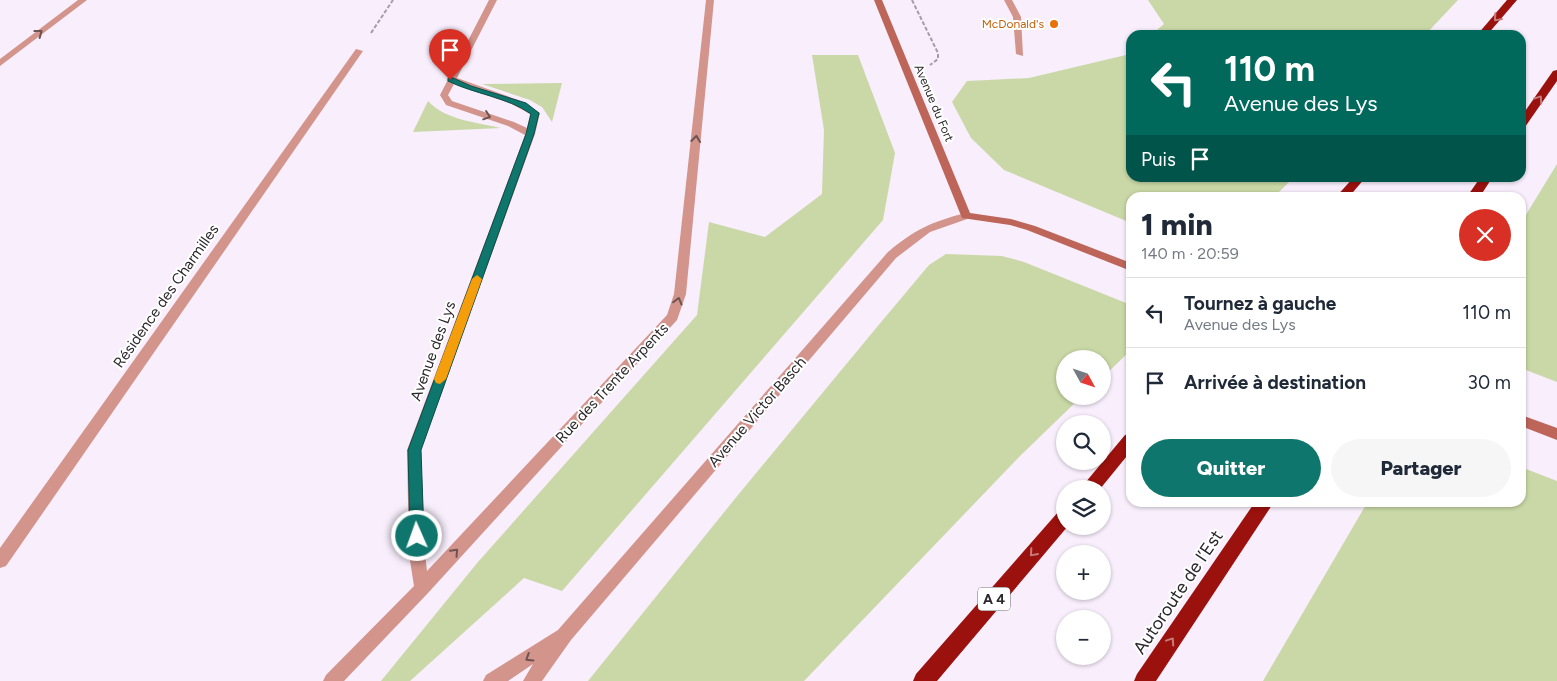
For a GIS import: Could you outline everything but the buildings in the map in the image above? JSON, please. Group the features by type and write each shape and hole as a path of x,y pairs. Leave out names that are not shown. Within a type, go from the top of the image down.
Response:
{"highway":[{"path":"1486,30 1512,0"},
{"path":"1526,119 1557,73"},
{"path":"1346,192 1355,182"},
{"path":"1097,480 1126,446"},
{"name":"Autoroute de l’Est","path":"1144,681 1262,507"},
{"name":"A 4","path":"923,681 1056,526"}],"main road":[{"name":"Avenue du Fort","path":"878,0 907,73 936,137 966,216"},
{"path":"966,216 1011,222 1126,265"},
{"path":"1526,422 1557,434"}],"street":[{"path":"0,63 83,0"},
{"path":"493,0 450,80 444,95 449,102 511,124 530,134"},
{"name":"Rue des Trente Arpents","path":"332,681 422,588 673,316 680,294 710,0"},
{"path":"1008,0 1017,17 1020,54"},
{"name":"Résidence des Charmilles","path":"0,561 359,51"},
{"name":"Avenue des Lys","path":"422,588 417,554 414,450 530,134 535,113 523,105 468,88 450,80"},
{"name":"Avenue Victor Basch","path":"532,681 565,634 892,255 923,229 944,221 966,216"},
{"name":"Avenue Victor Basch","path":"492,681 565,634"}],"path":[{"path":"359,51 393,0"},
{"path":"912,0 938,54 938,59 930,65"}],"green space":[{"path":"1148,0 1458,0 1430,30 1157,30 1164,24"},
{"path":"812,55 858,55 895,153 883,220 562,591 524,578 410,681 381,681 478,562 697,315 709,222 765,237 822,194 824,130"},
{"path":"1126,55 1126,182 1289,182 1279,192 1126,192 1126,221 1004,170 971,138 952,102 967,81 1029,78"},
{"path":"562,83 552,122 542,107 530,100 482,84"},
{"path":"428,101 452,116 501,128 413,132"},
{"path":"1557,164 1557,382 1526,370 1526,215"},
{"path":"946,254 1002,256 1024,262 1126,303 1126,355 1111,369 1111,350 1056,350 1056,405 1073,405 1062,415 1056,415 1056,421 1021,455 804,681 588,681 738,495 929,265"},
{"path":"1526,469 1557,481 1557,681 1263,681 1365,507 1526,507"}],"slow traffic":[{"path":"440,379 477,279"}],"place":[{"name":"McDonald's","path":"1054,24"}],"route":[{"path":"417,536 414,450 530,134 535,113 523,105 468,88 450,80"}]}
